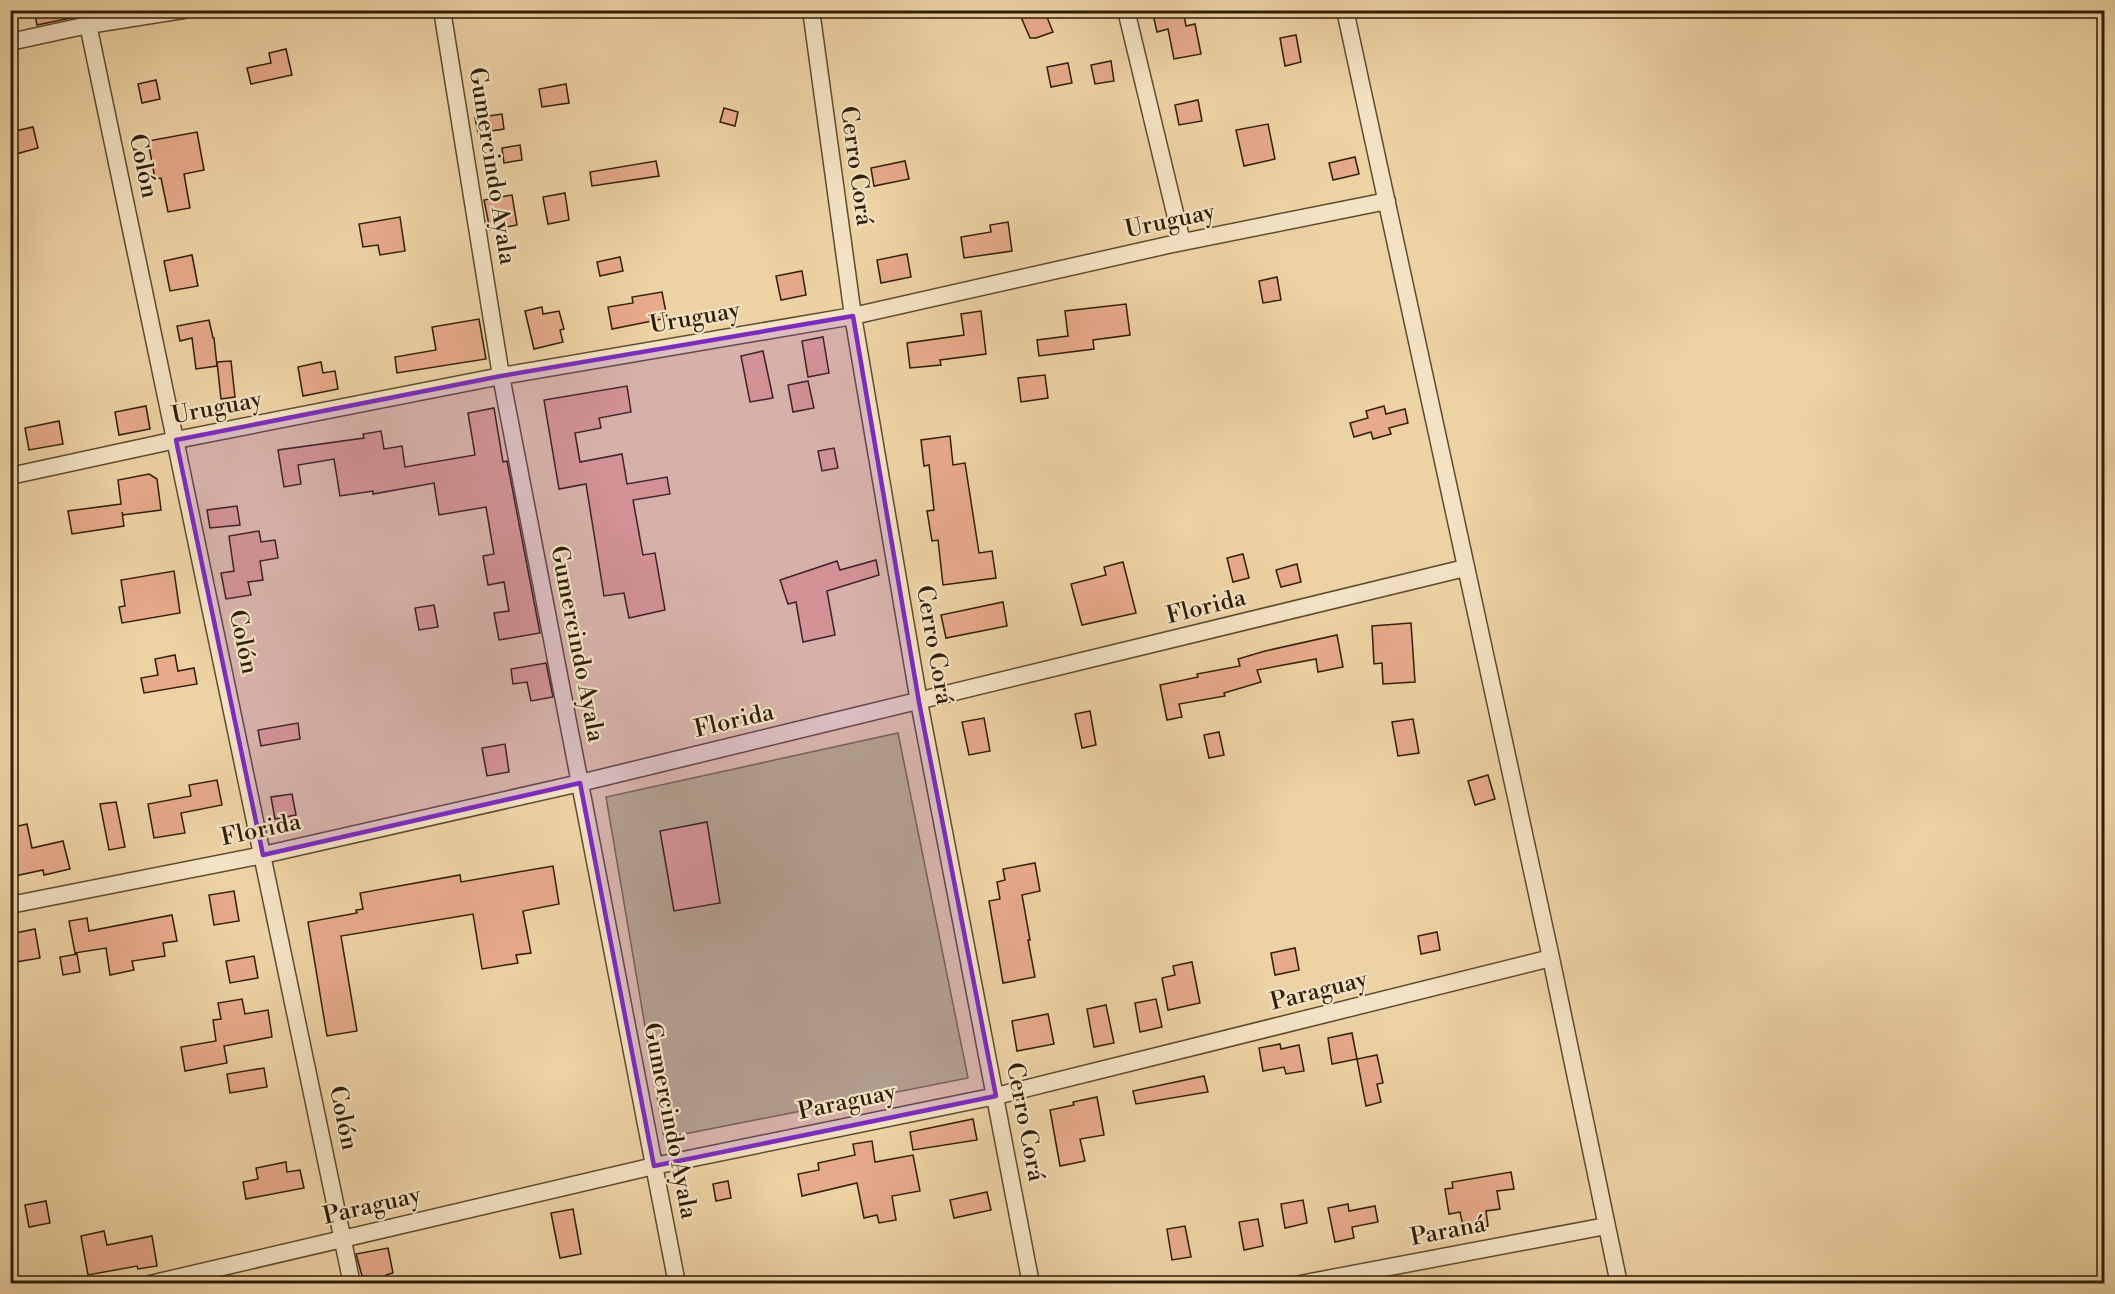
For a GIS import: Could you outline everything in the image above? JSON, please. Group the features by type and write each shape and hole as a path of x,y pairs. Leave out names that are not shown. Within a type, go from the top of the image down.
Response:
{"street":[{"path":"10,42 87,18 183,10"},
{"name":"Gumercindo Ayala","path":"442,10 501,376 677,1284"},
{"name":"Cerro Corá","path":"811,10 853,316 919,702 1031,1284"},
{"path":"1126,10 1182,242"},
{"path":"1345,10 1551,958 1619,1284"},
{"name":"Colón","path":"87,18 352,1284"},
{"name":"Uruguay","path":"10,476 176,440 501,376 853,316 1182,242 1387,201"},
{"name":"Florida","path":"10,905 263,855 580,783 1465,568"},
{"name":"Paraguay","path":"150,1284 654,1166 996,1096 1551,958"},
{"name":"Paraná","path":"1300,1284 1606,1226"}],"highlighted area":[{"path":"853,316 919,702 996,1096 654,1166 580,783 263,855 176,440 501,376"}],"shaded area":[{"path":"898,733 968,1078 664,1138 606,797"}],"building":[{"path":"34,10 75,10 76,17 37,25"},
{"path":"1036,10 1044,10 1053,32 1030,38 1021,17"},
{"path":"1152,10 1183,10 1186,26 1195,24 1201,54 1174,59 1168,29 1157,32"},
{"path":"1296,35 1301,62 1285,66 1280,38"},
{"path":"286,49 292,75 251,84 247,68 271,63 269,53"},
{"path":"1111,61 1114,81 1095,84 1091,65"},
{"path":"1068,63 1072,83 1051,87 1047,67"},
{"path":"156,80 160,99 142,103 138,84"},
{"path":"566,84 569,103 542,107 539,89"},
{"path":"1198,100 1202,121 1179,125 1175,105"},
{"path":"724,108 738,112 735,126 720,122"},
{"path":"502,114 504,129 478,133 475,118"},
{"path":"1268,124 1275,159 1244,166 1236,130"},
{"path":"33,127 38,148 16,154 11,132"},
{"path":"197,132 204,170 184,174 190,208 168,212 161,178 155,179 148,141"},
{"path":"520,145 522,160 504,163 502,148"},
{"path":"1355,157 1359,174 1333,180 1329,163"},
{"path":"656,161 659,176 592,186 590,172"},
{"path":"905,161 909,179 874,186 871,168"},
{"path":"565,193 569,220 548,224 543,197"},
{"path":"512,195 517,225 490,230 484,200"},
{"path":"400,217 405,251 380,255 378,245 363,247 359,224"},
{"path":"1008,222 1012,251 964,258 961,237 991,232 990,225"},
{"path":"907,254 911,277 881,283 877,260"},
{"path":"192,255 198,286 170,291 164,261"},
{"path":"620,257 623,271 600,276 597,262"},
{"path":"802,271 806,295 781,300 776,276"},
{"path":"1277,277 1281,300 1263,303 1259,281"},
{"path":"662,292 667,318 612,329 608,307 633,303 632,297"},
{"path":"1126,304 1130,335 1093,340 1094,349 1039,356 1037,340 1068,336 1065,311"},
{"path":"542,307 543,314 559,311 564,329 560,330 563,342 534,349 525,311"},
{"path":"981,311 986,354 940,360 941,365 910,368 907,343 964,335 961,314"},
{"path":"479,319 486,359 397,373 395,357 436,350 432,327"},
{"path":"209,320 214,338 217,366 196,369 192,338 180,341 177,326"},
{"path":"823,337 829,373 808,377 802,341"},
{"path":"763,351 773,398 750,402 741,356"},
{"path":"231,361 235,397 221,399 217,362"},
{"path":"321,362 323,373 335,371 338,389 303,396 298,367"},
{"path":"1045,375 1048,398 1021,402 1018,378"},
{"path":"808,381 814,408 793,412 788,385"},
{"path":"627,386 631,412 599,418 601,428 575,433 580,462 622,454 627,484 667,477 670,494 633,500 643,555 655,553 665,610 629,618 624,593 604,596 586,484 559,489 544,400"},
{"path":"146,406 150,429 119,435 115,412"},
{"path":"1384,406 1386,414 1405,409 1408,423 1389,428 1391,434 1373,439 1371,432 1354,437 1350,423 1368,418 1366,411"},
{"path":"494,408 503,462 507,461 540,633 499,640 494,613 509,611 504,582 488,585 483,556 494,554 486,507 439,515 434,483 373,494 373,491 340,496 334,459 298,465 301,484 284,487 278,450 364,438 363,434 381,431 384,449 402,446 405,467 475,455 468,413"},
{"path":"59,421 63,444 29,450 25,428"},
{"path":"950,436 953,465 965,463 979,553 992,551 996,578 943,585 938,540 932,541 927,511 934,510 929,465 924,466 921,440"},
{"path":"834,448 838,468 822,471 818,451"},
{"path":"149,474 157,479 161,510 123,515 122,512 124,526 72,534 68,511 121,504 118,480"},
{"path":"237,506 240,525 210,528 207,510"},
{"path":"259,531 261,542 275,540 278,558 260,561 263,580 248,582 251,595 226,599 221,573 234,571 229,536"},
{"path":"1243,554 1249,578 1233,582 1227,558"},
{"path":"876,560 879,575 827,591 835,635 803,642 796,602 788,604 780,580 837,561 840,570"},
{"path":"1123,562 1136,613 1082,625 1071,584 1106,575 1104,567"},
{"path":"1297,564 1301,582 1281,587 1276,570"},
{"path":"174,571 180,613 122,623 119,607 125,606 121,580"},
{"path":"1003,602 1007,626 946,638 941,615"},
{"path":"434,605 438,627 419,630 415,608"},
{"path":"1411,623 1415,682 1383,684 1382,663 1374,664 1372,626"},
{"path":"1337,635 1343,667 1318,672 1316,659 1257,670 1261,682 1224,693 1225,696 1179,704 1182,717 1167,720 1160,685 1198,677 1197,674 1240,666 1238,659 1265,651"},
{"path":"175,655 178,671 194,668 197,684 144,693 141,678 158,675 155,659"},
{"path":"546,663 553,697 531,701 527,682 513,684 511,669"},
{"path":"1090,711 1096,745 1082,748 1075,714"},
{"path":"984,718 990,751 969,755 962,722"},
{"path":"1413,719 1419,753 1398,756 1392,722"},
{"path":"298,723 300,739 261,746 258,730"},
{"path":"1219,732 1224,755 1209,758 1204,735"},
{"path":"505,744 509,772 487,776 482,748"},
{"path":"1488,775 1495,799 1475,805 1468,781"},
{"path":"217,780 222,805 181,813 185,833 154,838 148,804 191,796 189,785"},
{"path":"292,794 296,815 275,819 271,797"},
{"path":"116,802 125,847 109,850 100,804"},
{"path":"707,822 720,903 674,911 660,831"},
{"path":"27,824 32,848 63,841 70,869 44,875 43,870 10,877 10,828"},
{"path":"1035,863 1040,891 1022,895 1035,977 1003,983 989,901 1000,899 997,882 1005,880 1003,869"},
{"path":"553,866 559,904 523,911 531,953 516,955 518,963 482,969 473,914 341,936 357,1031 327,1036 308,922 357,913 356,910 363,909 360,893 460,875 461,882"},
{"path":"234,891 239,921 214,925 209,895"},
{"path":"172,915 177,941 163,943 165,956 132,961 134,970 110,975 106,948 75,953 69,921 87,918 89,931"},
{"path":"35,929 40,958 10,963 10,934"},
{"path":"1437,932 1440,950 1421,954 1418,936"},
{"path":"1295,948 1299,970 1275,975 1271,953"},
{"path":"77,954 80,972 63,975 60,957"},
{"path":"254,956 258,978 230,983 226,961"},
{"path":"1192,962 1200,1003 1168,1010 1162,978 1175,975 1173,966"},
{"path":"242,999 245,1014 268,1010 272,1037 224,1046 227,1063 185,1071 181,1047 216,1041 213,1020 221,1019 218,1003"},
{"path":"1156,999 1162,1027 1140,1032 1135,1003"},
{"path":"1106,1005 1114,1043 1094,1047 1087,1009"},
{"path":"1048,1014 1054,1044 1017,1051 1012,1021"},
{"path":"1352,1033 1357,1059 1332,1064 1328,1038"},
{"path":"1280,1044 1281,1049 1299,1045 1304,1071 1286,1074 1284,1067 1263,1071 1259,1048"},
{"path":"1377,1055 1383,1083 1377,1084 1381,1102 1366,1106 1357,1059"},
{"path":"264,1068 267,1087 230,1093 227,1074"},
{"path":"1204,1076 1208,1092 1136,1104 1133,1091"},
{"path":"1097,1097 1104,1135 1080,1139 1085,1161 1060,1166 1050,1110"},
{"path":"973,1119 977,1140 913,1150 910,1132"},
{"path":"872,1141 875,1162 913,1155 920,1191 892,1196 896,1220 879,1223 877,1215 864,1218 857,1183 802,1196 798,1174 819,1170 818,1163 855,1155 853,1144"},
{"path":"286,1162 287,1172 300,1170 304,1188 246,1199 243,1182 258,1179 256,1168"},
{"path":"1511,1172 1514,1189 1497,1191 1500,1209 1486,1211 1488,1226 1464,1231 1460,1212 1449,1214 1445,1189 1453,1188 1452,1182"},
{"path":"728,1181 731,1198 716,1201 713,1184"},
{"path":"987,1192 991,1210 954,1218 950,1200"},
{"path":"1303,1200 1307,1223 1285,1228 1281,1204"},
{"path":"46,1201 50,1223 29,1227 25,1205"},
{"path":"1348,1204 1349,1211 1375,1206 1378,1222 1352,1227 1354,1238 1335,1242 1328,1208"},
{"path":"573,1209 581,1254 560,1258 551,1213"},
{"path":"1258,1219 1263,1246 1244,1250 1239,1222"},
{"path":"1185,1226 1191,1257 1172,1260 1167,1229"},
{"path":"104,1231 107,1245 152,1236 157,1266 138,1269 137,1266 88,1275 81,1236"},
{"path":"388,1248 393,1273 386,1275 387,1278 364,1283 356,1254"}]}
